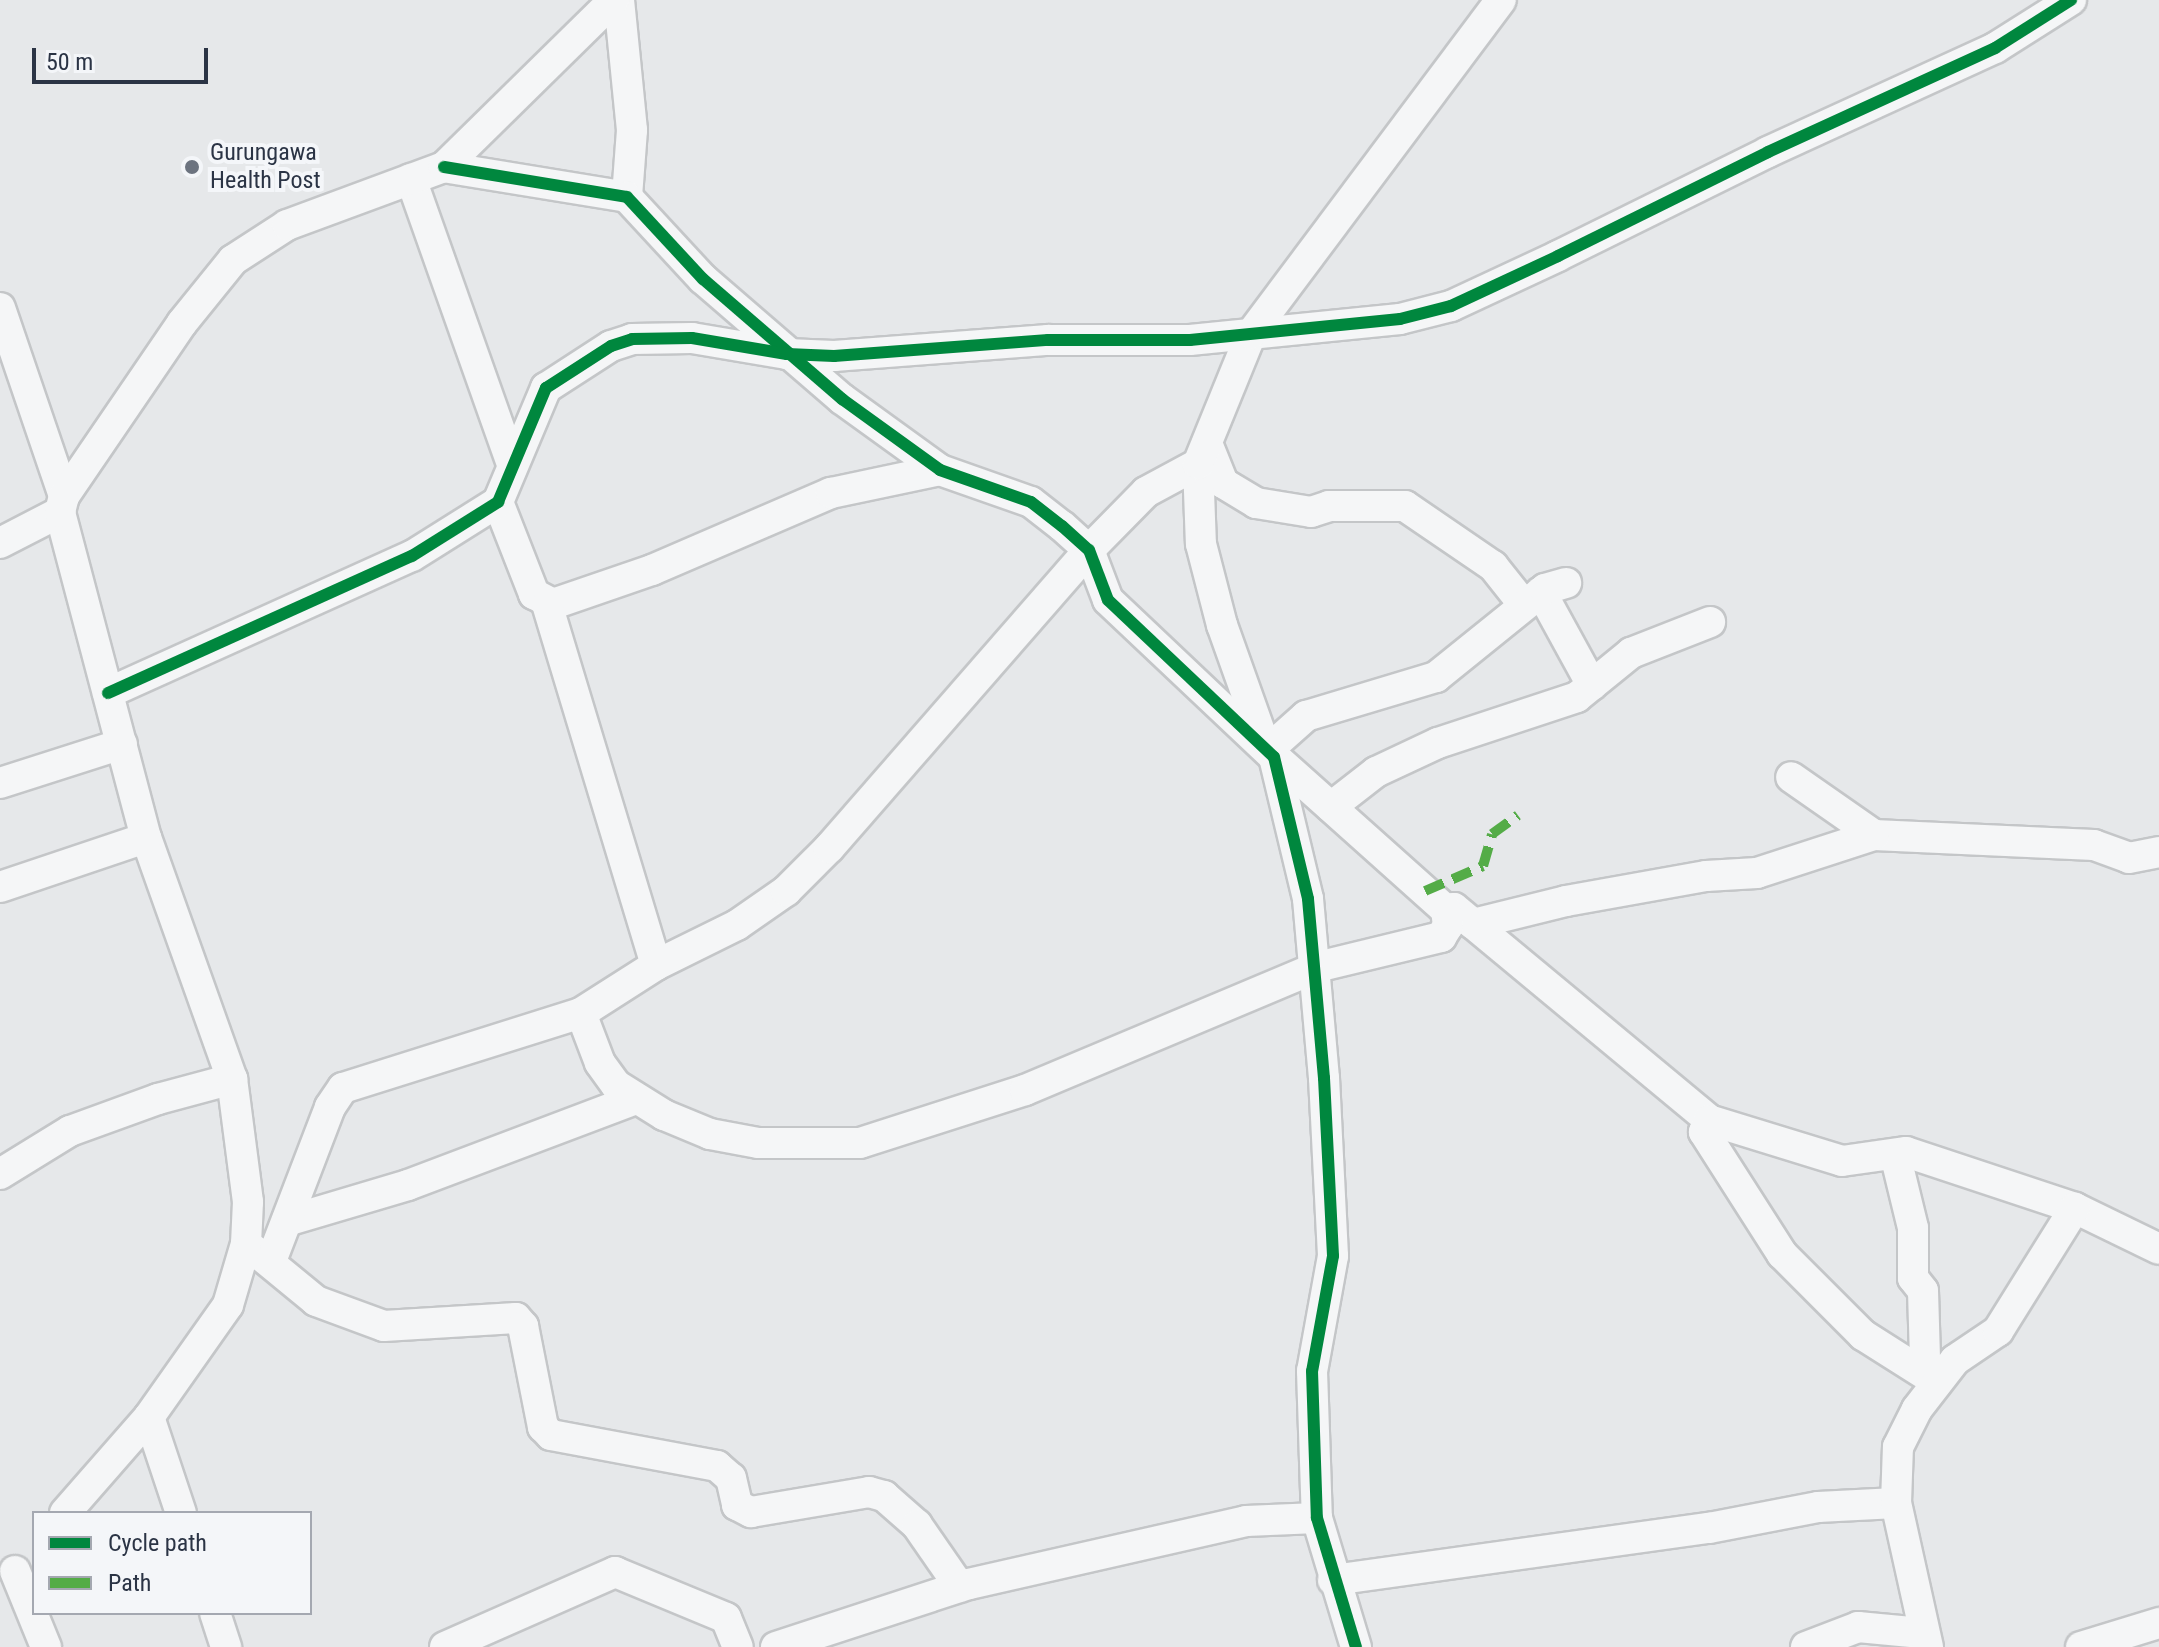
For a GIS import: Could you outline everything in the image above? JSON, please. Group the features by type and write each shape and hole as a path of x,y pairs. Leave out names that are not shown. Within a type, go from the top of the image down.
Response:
{"street":[{"path":"0,543 62,504 182,323 233,260 287,225 444,167 616,0"},
{"path":"616,0 632,130 627,197"},
{"path":"1356,1647 1333,1580 1317,1518 1312,1371 1333,1256 1317,967 1301,852 1269,750 1222,625 1201,544 1203,454 1251,334 1501,0"},
{"path":"108,693 412,556 498,502 546,388 611,346 632,339 692,338 787,354 834,356 1048,340 1190,340 1315,331 1451,306 1995,48 2071,0"},
{"path":"444,167 627,197 703,279 787,354 940,470 1031,502 1089,550 1108,600 1446,910 1448,926 1441,937 1317,967 1025,1090 860,1143 758,1143 710,1134 635,1099 600,1063 581,1013"},
{"path":"411,179 512,464"},
{"path":"0,308 62,504 146,838 232,1079 248,1202 246,1244 228,1305 149,1417 67,1511"},
{"path":"271,1261 343,1088 581,1013 656,965 737,925 786,891 892,780 1089,550 1146,492 1203,454"},
{"path":"1203,454 1223,483 1256,503 1311,512 1329,506 1405,506 1493,566 1544,593 1592,685"},
{"path":"547,604 564,603 652,570 831,493 940,470"},
{"path":"498,502 534,594 547,604 656,965"},
{"path":"1269,750 1306,716 1436,677 1544,593"},
{"path":"1331,807 1376,772 1425,748 1577,697 1631,653 1710,622"},
{"path":"0,783 122,744"},
{"path":"1791,777 1874,835"},
{"path":"1473,924 1566,901 1706,876 1757,873 1874,835 2094,845 2129,858 2159,852"},
{"path":"1,883 146,838"},
{"path":"1446,910 1454,908 1709,1120 1842,1161 1906,1152 2075,1208 2159,1249"},
{"path":"0,1174 70,1131 158,1099 232,1079"},
{"path":"287,1221 408,1185 635,1099"},
{"path":"1709,1120 1704,1132 1782,1254 1863,1335 1937,1382"},
{"path":"1895,1154 1913,1228 1913,1278 1923,1291 1925,1360 1937,1382"},
{"path":"1806,1647 1858,1627 1925,1640 1896,1503 1898,1447 1937,1382 1955,1360 1998,1331 2075,1208"},
{"path":"246,1244 271,1261 316,1301 384,1326 516,1318 523,1326 543,1427 551,1435 717,1466 731,1478 737,1505 751,1512 869,1492 884,1496 917,1525 960,1587"},
{"path":"149,1417 180,1511"},
{"path":"1333,1580 1709,1528 1818,1507 1896,1503"},
{"path":"776,1647 960,1587 1246,1521 1317,1518"},
{"path":"16,1567 32,1610"},
{"path":"445,1647 615,1572 726,1618 738,1647"},
{"path":"34,1615 46,1647"},
{"path":"216,1615 226,1647"},
{"path":"2081,1647 2159,1623"}],"marked path":[{"path":"1425,891 1483,866 1492,834 1518,815"}],"cycle path":[{"path":"108,693 412,556 498,502 546,388 611,346 632,339 692,338 787,354 834,356 1048,340 1190,340 1400,319 1451,306 1558,256 1768,152 1995,48 2071,0"},
{"path":"444,167 627,197 703,279 842,399 940,470 1031,502 1062,526 1089,550 1108,600 1274,757 1308,899 1324,1078 1333,1256 1312,1371 1317,1518 1356,1647"}],"place":[{"name":"Gurungawa Health Post","path":"192,167"}]}
